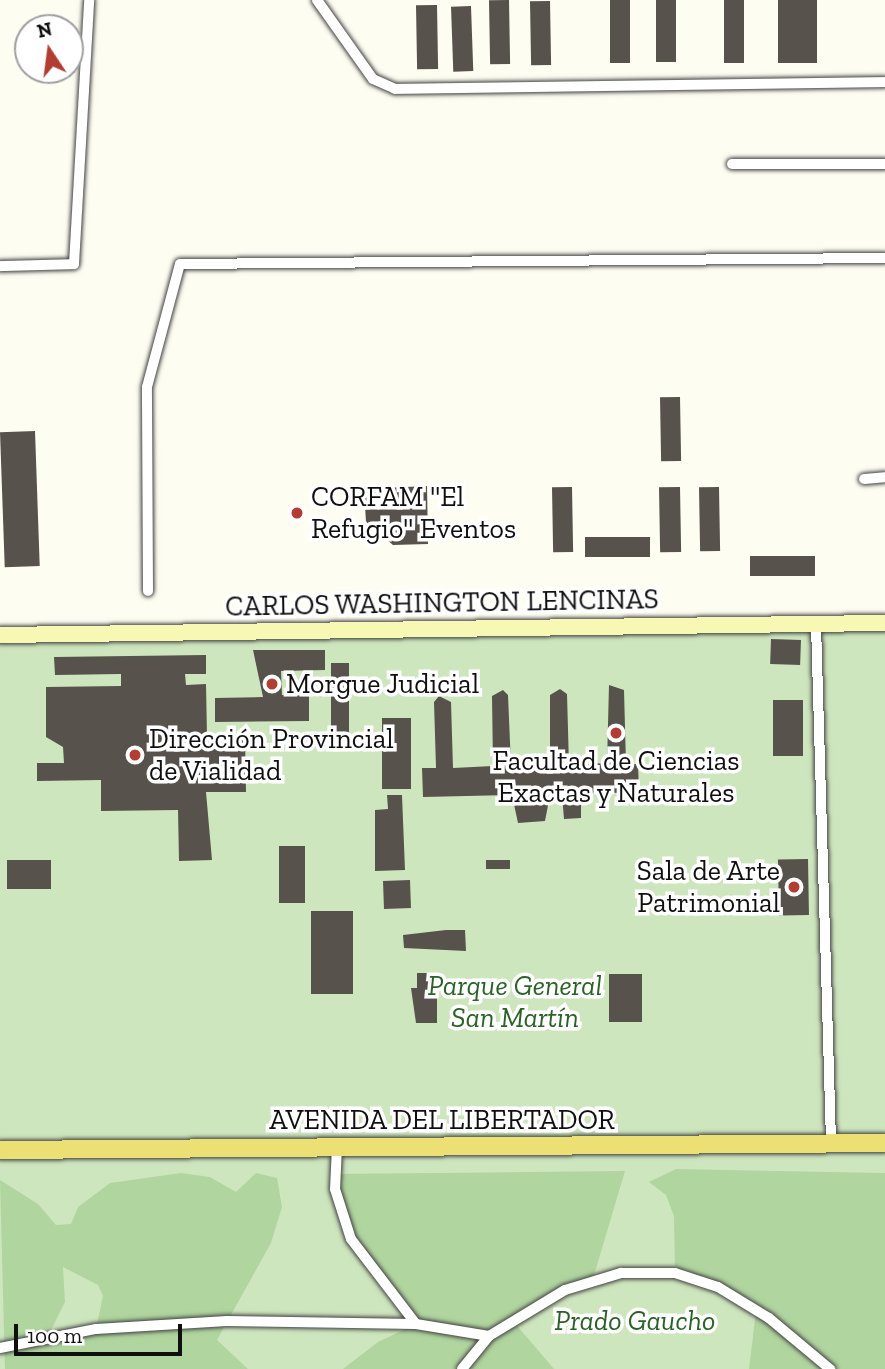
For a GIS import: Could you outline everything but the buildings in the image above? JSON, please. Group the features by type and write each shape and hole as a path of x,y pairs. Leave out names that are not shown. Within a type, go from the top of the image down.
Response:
{"main road":[{"name":"CARLOS WASHINGTON LENCINAS","path":"0,635 885,623"},
{"name":"AVENIDA DEL LIBERTADOR","path":"0,1150 885,1143"}],"street":[{"path":"0,266 74,264 89,0"},
{"path":"317,0 373,79 394,89 885,82"},
{"path":"732,164 885,164"},
{"path":"148,591 147,387 180,264 885,258"},
{"path":"864,479 885,477"},
{"path":"816,624 831,1143"},
{"path":"337,1147 335,1189 351,1239 416,1324"},
{"path":"462,1369 489,1336 565,1290 621,1273 675,1273 718,1287 769,1318 830,1369"},
{"path":"0,1348 96,1329 214,1322 416,1324 489,1336"}],"green space":[{"name":"Parque General San Martín","path":"0,628 885,628 885,1369 0,1369"},
{"path":"676,1169 885,1173 885,1369 749,1369 756,1311 675,1273 674,1216 666,1195 649,1182"},
{"path":"625,1171 592,1282 513,1321 554,1369 343,1369 378,1342 416,1324 351,1239 335,1174"},
{"path":"181,1173 210,1177 236,1192 256,1173 277,1178 282,1207 271,1243 217,1340 248,1369 5,1369 0,1180 38,1204 56,1225 71,1224 78,1207 110,1183","holes":["63,1267 98,1285 103,1296 96,1329 47,1338 65,1302"]}],"place":[{"name":"CORFAM \"El Refugio\" Eventos","path":"297,513"},
{"name":"Morgue Judicial","path":"272,684"},
{"name":"Facultad de Ciencias Exactas y Naturales","path":"616,733"},
{"name":"Dirección Provincial de Vialidad","path":"135,755"},
{"name":"Sala de Arte Patrimonial","path":"794,887"}],"park label":[{"name":"Prado Gaucho","path":"635,1321"}]}
